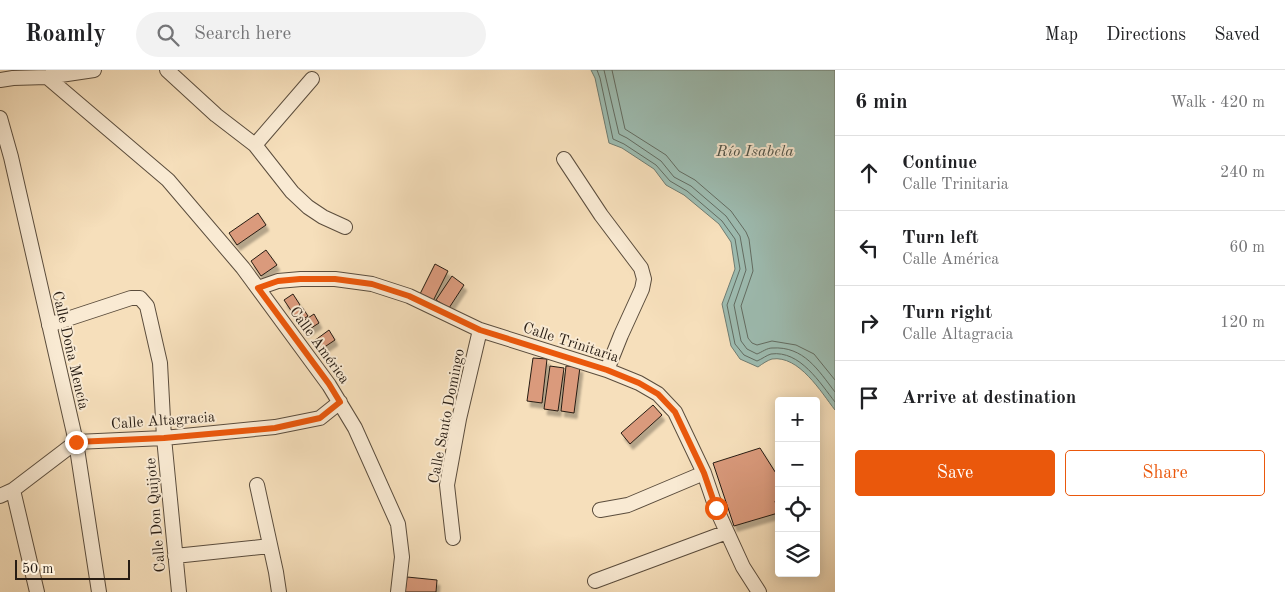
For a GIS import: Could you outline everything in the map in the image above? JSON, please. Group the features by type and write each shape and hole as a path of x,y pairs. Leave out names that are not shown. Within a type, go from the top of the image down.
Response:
{"street":[{"path":"0,80 47,78 94,70"},
{"path":"167,70 216,115 255,145 292,192 308,207 323,218 345,228"},
{"name":"Calle América","path":"47,78 168,180 243,268 329,384 355,428 398,524 402,557 398,592"},
{"path":"255,145 312,79"},
{"name":"Calle Doña Mencía","path":"0,118 5,159 49,325 76,442 99,592"},
{"path":"564,159 601,215 641,268 644,279 642,289 620,335 607,370"},
{"name":"Calle Trinitaria","path":"258,288 278,281 300,279 335,279 372,284 409,296 480,330 607,370 652,390 675,412 704,473 742,567 759,592"},
{"name":"Calle Don Quijote","path":"49,325 131,298 140,298 147,306 160,363 164,438 178,592"},
{"name":"Calle Santo Domingo","path":"453,538 447,485 459,419 480,330"},
{"name":"Calle Altagracia","path":"76,442 164,438 275,428 320,418 340,402"},
{"path":"0,496 13,490 76,442"},
{"path":"600,510 628,505 704,473"},
{"path":"256,486 270,546 278,592"},
{"path":"13,490 37,592"},
{"path":"595,581 727,532"},
{"path":"175,556 270,546"}],"water":[{"name":"Río Isabela","path":"591,70 835,70 835,410 808,376 791,363 782,359 772,359 758,367 740,359 731,346 722,304 735,269 731,242 719,224 684,195 666,185 654,169 622,148 609,143 595,78"}],"building":[{"path":"258,213 266,225 237,245 229,233"},
{"path":"266,250 277,265 261,276 251,261"},
{"path":"435,264 448,271 433,301 420,294"},
{"path":"452,276 464,285 449,308 436,300"},
{"path":"293,294 300,305 292,312 284,300"},
{"path":"302,307 308,316 299,322 293,313"},
{"path":"314,314 319,323 305,332 299,324"},
{"path":"329,330 335,340 320,350 314,341"},
{"path":"533,358 547,359 542,403 527,401"},
{"path":"550,366 564,368 558,411 544,409"},
{"path":"566,366 580,367 574,413 561,411"},
{"path":"653,405 662,415 630,444 621,433"},
{"path":"760,448 775,472 775,514 734,526 713,463"},
{"path":"407,577 437,580 436,592 405,592"}],"route":[{"path":"76,442 164,438 275,428 320,418 340,402 329,384 258,288 278,281 335,279 372,284 409,296 480,330 607,370 639,383 658,394 675,412 704,473 716,508"}]}
